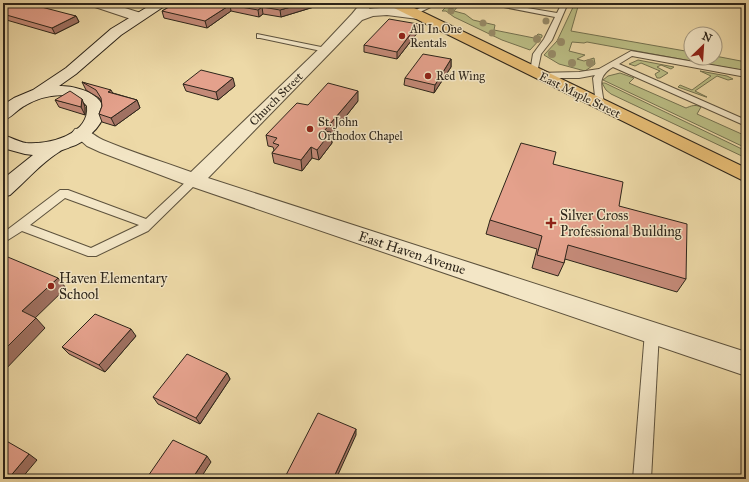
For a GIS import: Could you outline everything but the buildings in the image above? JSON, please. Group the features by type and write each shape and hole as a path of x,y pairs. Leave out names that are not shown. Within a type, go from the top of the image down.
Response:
{"main road":[{"name":"East Maple Street","path":"394,3 746,176"}],"street":[{"path":"96,3 139,17"},
{"path":"3,115 21,101 37,94 71,71 107,38 163,3"},
{"name":"Church Street","path":"194,180 326,50 357,17 366,3"},
{"path":"357,17 372,11 384,10 416,14"},
{"path":"71,71 77,92"},
{"path":"7,186 54,146 81,133 92,122 95,116 96,109 90,99 77,92 57,91 37,94"},
{"name":"East Haven Avenue","path":"81,133 93,142 106,148 194,180 746,364"},
{"path":"7,186 9,143 28,150 54,146"}],"lane":[{"path":"416,14 436,3"},
{"path":"486,3 559,16"},
{"path":"565,3 552,32 536,54 537,74 580,75 601,72"},
{"path":"738,3 746,4"},
{"path":"260,36 326,50"},
{"path":"599,104 597,78 601,72 631,53 746,74"},
{"path":"613,64 746,123"},
{"path":"21,226 92,253 144,228 194,180"},
{"path":"3,240 64,193 148,224"},
{"path":"642,479 652,332"}],"green space":[{"path":"468,3 471,6 459,5 454,11 465,14 473,20 495,25 494,30 534,38 538,34 542,35 542,37 530,50 502,40 454,17 446,11 442,11 447,6"},
{"path":"575,3 579,3 571,31 683,51 683,60 587,42 572,42 569,51 585,55 577,59 584,61 594,58 595,64 585,71 559,64 544,55 557,41"},
{"path":"723,58 746,62 746,71 719,66 723,66"},
{"path":"638,60 674,67 671,69 661,65 657,67 668,73 660,78 657,78 655,74 660,71 641,63 635,66 629,64"},
{"path":"700,71 727,76 733,79 728,80 717,76 695,91 707,97 678,87 680,85 692,90 711,76"},
{"path":"620,73 634,78 629,83 686,108 695,105 701,107 697,114 746,136 746,148 603,80 608,76"},
{"path":"602,83 605,83 746,151 746,158 611,94 606,90"}],"place":[{"name":"All In One Rentals","path":"402,36"},
{"name":"Red Wing","path":"428,76"},
{"name":"St. John Orthodox Chapel","path":"310,129"},
{"name":"Silver Cross Professional Building","path":"551,223"},
{"name":"Haven Elementary School","path":"51,286"}]}
